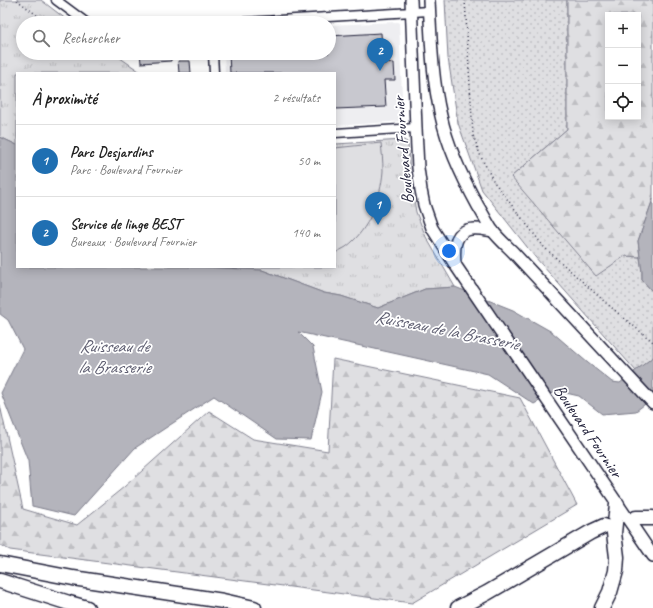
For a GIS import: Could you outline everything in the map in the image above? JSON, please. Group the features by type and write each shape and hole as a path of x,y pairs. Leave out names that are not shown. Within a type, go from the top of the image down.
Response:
{"highway":[{"path":"602,608 608,598 616,571 617,557 614,533 617,504"},
{"path":"636,518 653,518"},
{"path":"458,608 487,593 585,535 604,526"},
{"path":"0,564 81,579 223,601 254,608"},
{"path":"0,581 87,608"}],"main road":[{"name":"Boulevard Fournier","path":"411,0 418,168 424,205 432,228 466,281 653,556"},
{"path":"429,6 436,91 440,114 452,154 470,191 493,231 653,403"},
{"path":"456,266 454,254 458,237 467,230 474,229 493,231"}],"street":[{"path":"56,0 78,16"},
{"path":"336,17 411,12 429,6"},
{"path":"213,60 214,72"},
{"path":"336,133 416,128"}],"path":[{"path":"16,0 38,16"},
{"path":"465,0 473,135 481,157 494,182 544,247 606,304 653,342"}],"shaded area":[{"path":"399,22 403,121 336,126 336,72 225,72 224,60 336,60 336,25"}],"green space":[{"path":"0,0 41,0 62,16 16,16 16,60 123,60 141,72 16,72 16,145 0,137"},
{"path":"445,0 567,0 567,129 511,177 625,256 640,257 642,280 653,292 653,357 636,371 535,257 482,190 458,123 448,58"},
{"path":"567,0 653,0 653,199 638,241 640,257 625,256 596,276 511,177 567,129"},
{"path":"404,140 407,142 410,176 416,212 426,237 455,287 425,289 378,308 341,296 324,293 262,270 222,268 336,268 336,144"},
{"path":"381,143 383,171 380,192 367,223 354,240 346,247 336,252 336,148"},
{"path":"333,359 520,398 577,505 412,603 10,550 0,545 0,405 23,509 77,525 124,487 209,411 253,439 328,451"}],"water":[{"name":"Ruisseau de la Brasserie","path":"0,137 16,145 16,268 222,268 262,270 324,293 341,296 378,308 425,289 455,287 513,310 552,332 612,382 620,383 653,357 653,398 636,411 602,414 579,396 557,391 534,404 488,374 298,332 313,347 322,392 311,440 277,439 214,396 135,448 74,516 32,506 28,461 1,393 23,349 8,320 0,314"},
{"path":"653,199 653,292 642,280 638,241"}],"building":[{"path":"381,33 383,64 394,63 395,80 384,80 386,107 336,109 336,72 230,72 229,60 336,60 336,36"},
{"path":"141,60 171,60 171,61 141,63"},
{"path":"178,61 190,61 191,72 179,72"}],"place":[{"name":"Service de linge BEST","path":"380,71"},
{"name":"Parc Desjardins","path":"378,225"}]}
